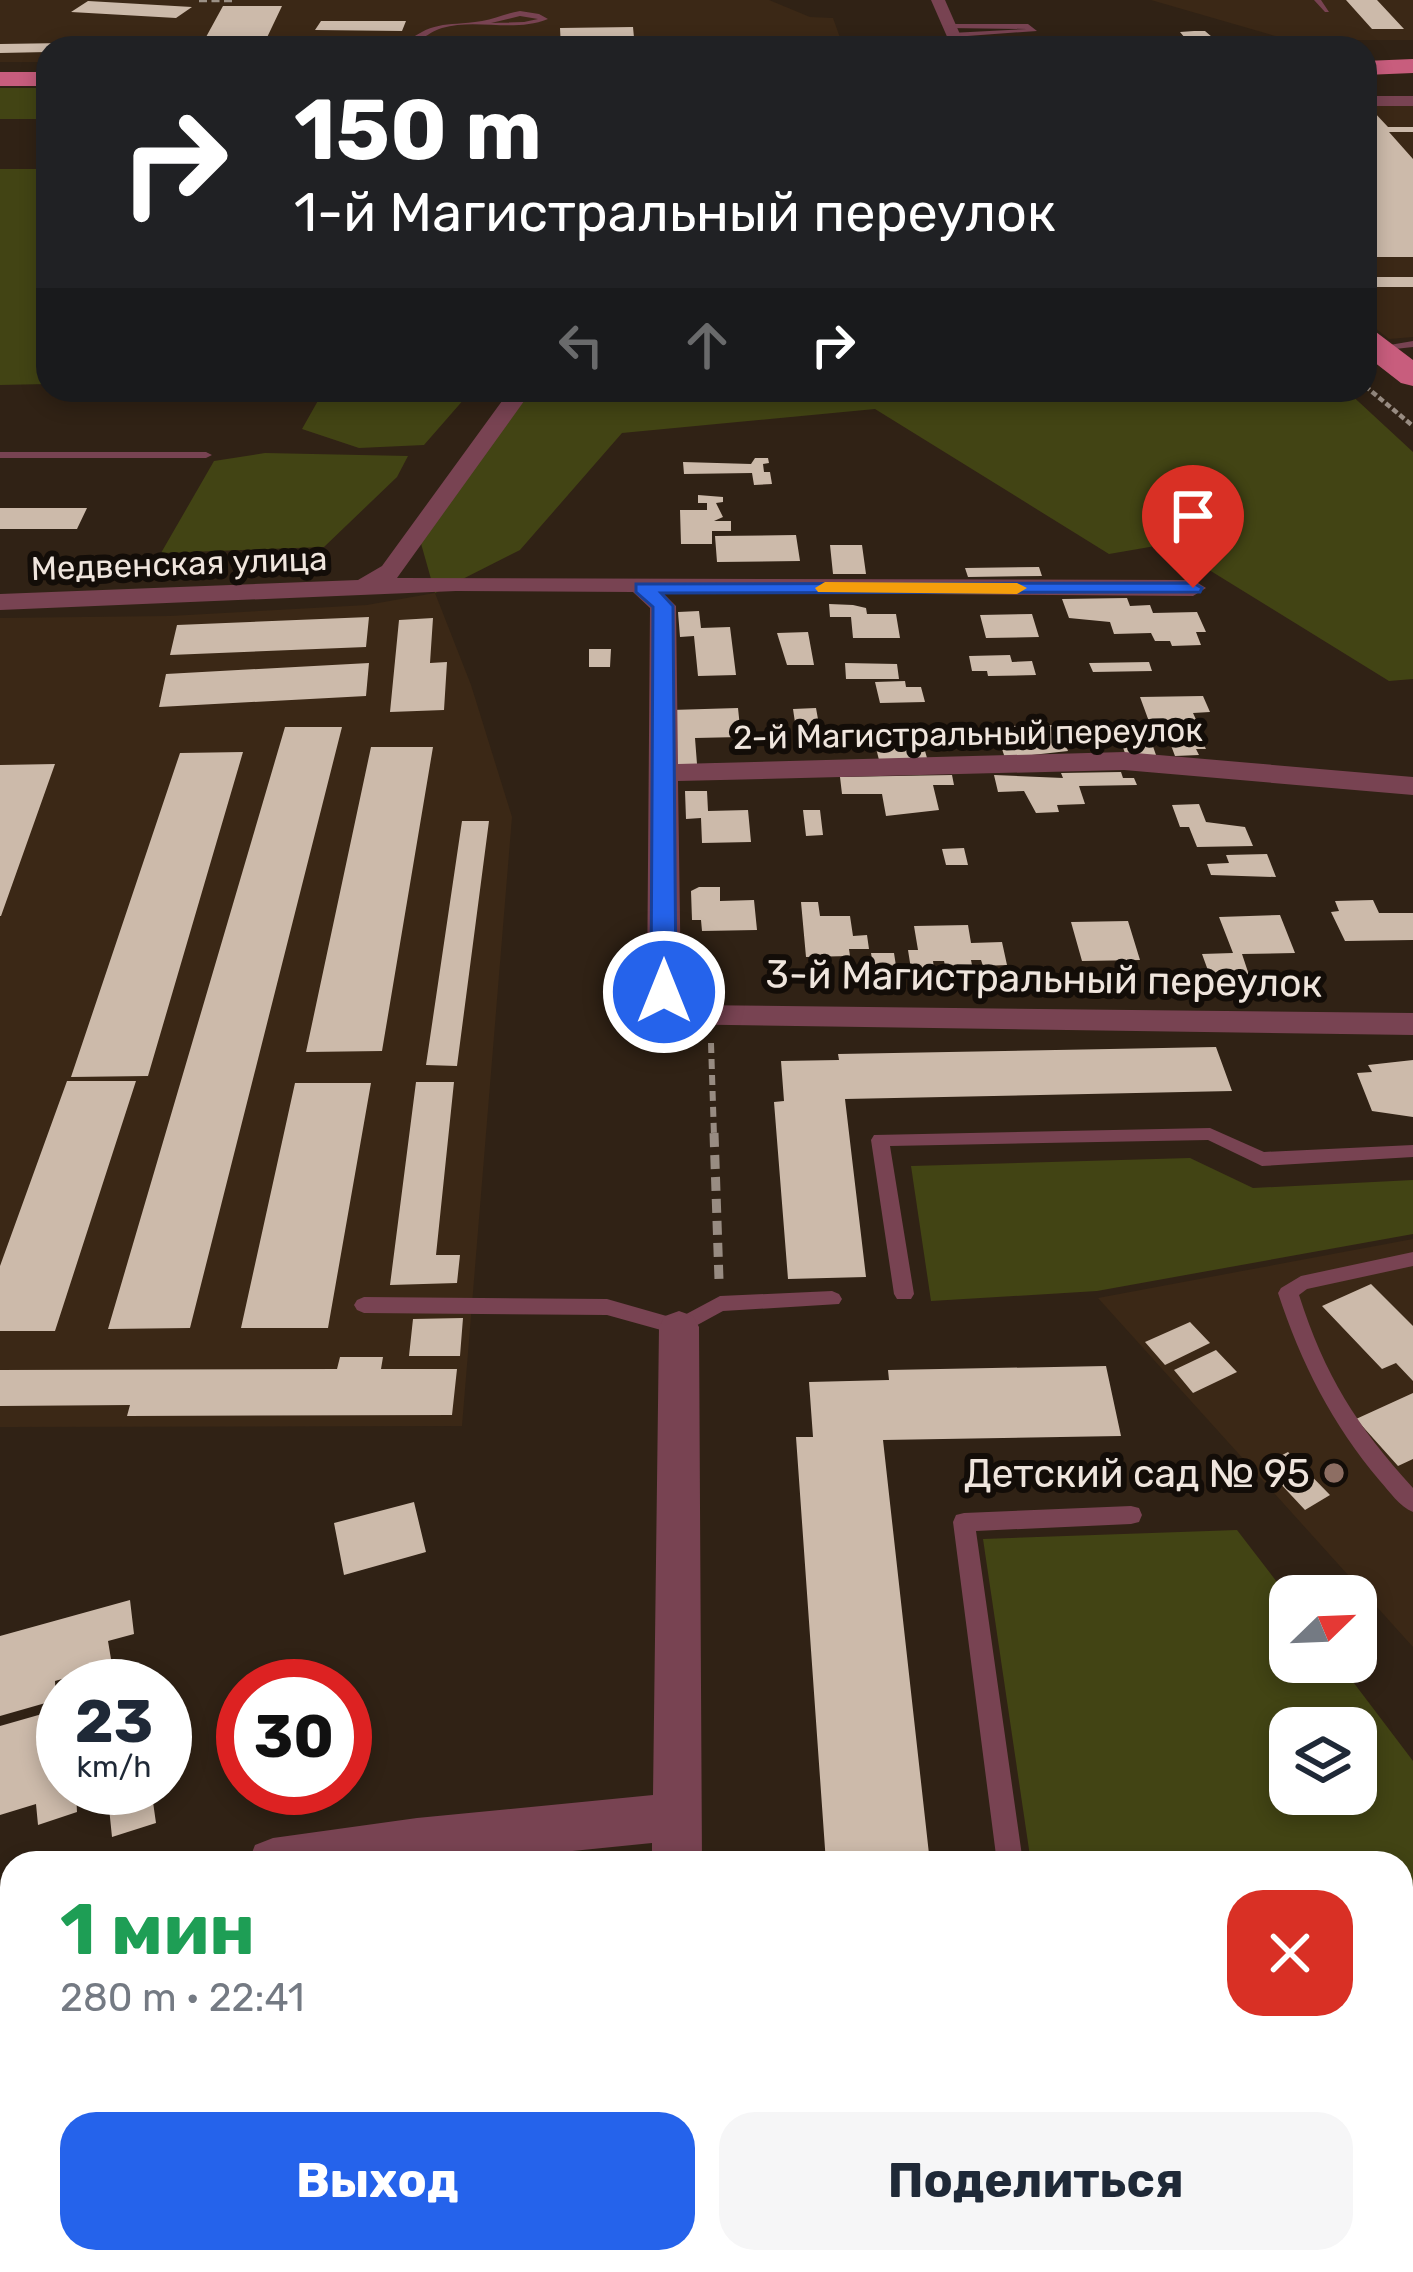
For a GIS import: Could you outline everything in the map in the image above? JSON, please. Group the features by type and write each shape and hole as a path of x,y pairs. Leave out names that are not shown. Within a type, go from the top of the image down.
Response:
{"main road":[{"path":"1377,67 1413,67"},
{"path":"0,79 36,79"},
{"path":"1377,348 1413,376"}],"street":[{"path":"939,0 955,36"},
{"path":"1377,101 1413,101"},
{"path":"360,590 391,571 512,402"},
{"name":"Медвенская улица","path":"0,602 456,583 643,588 1193,588"},
{"path":"643,588 663,606 666,773"},
{"name":"2-й Магистральный переулок","path":"666,773 1124,760 1413,786"},
{"name":"3-й Магистральный переулок","path":"666,773 664,992 675,1016 1413,1024"},
{"path":"355,1851 417,1842 676,1840 679,1328"}],"lane":[{"path":"1317,0 1327,11"},
{"path":"418,36 431,25 527,23 544,20 531,13 478,24"},
{"path":"1028,26 1033,31 955,36 1028,26"},
{"path":"0,132 18,132"},
{"path":"1377,343 1413,344"},
{"path":"0,454 206,455"},
{"path":"904,1294 880,1140 1210,1134 1262,1159 1413,1151"},
{"path":"1413,1259 1301,1283 1288,1293 1306,1350 1346,1429 1413,1503"},
{"path":"364,1306 608,1307 679,1328 719,1304 832,1299"},
{"path":"1008,1851 964,1522 1131,1515"}],"path":[{"path":"1377,396 1413,426"},
{"path":"711,1016 719,1304"}],"shaded area":[{"path":"0,0 769,0 810,17 833,18 839,36 36,36 36,62 0,62"},
{"path":"1151,0 1413,0 1413,40 1275,36"},
{"path":"0,88 36,88 36,119 0,119"},
{"path":"1377,98 1413,98 1413,337 1389,339 1377,330"},
{"path":"0,169 36,169 36,384 0,385"},
{"path":"317,402 462,402 424,445 359,448 302,429"},
{"path":"516,402 1359,402 1413,452 1413,679 1389,681 1167,544 1109,554 875,409 622,433 520,550 435,593 420,540"},
{"path":"265,453 408,456 397,477 324,547 161,553 214,461"},
{"path":"435,593 471,685 512,817 462,1426 0,1427 0,618 170,616 367,605"},
{"path":"1190,1158 1253,1188 1413,1180 1413,1234 1097,1291 931,1301 911,1166"},
{"name":"Детский сад № 95","path":"1413,1239 1413,1647 1377,1607 1377,1575 1348,1575 1098,1298"},
{"path":"1237,1530 1272,1575 1269,1683 1354,1683 1372,1707 1269,1707 1269,1815 1377,1815 1377,1713 1413,1761 1413,1851 1029,1851 983,1539"}],"building":[{"path":"1346,0 1377,0 1404,29 1372,29"},
{"path":"88,1 192,7 176,18 71,12"},
{"path":"223,6 282,6 268,36 207,36"},
{"path":"321,21 406,21 402,31 315,30"},
{"path":"633,27 634,36 560,36 560,28"},
{"path":"1205,31 1211,36 1183,36 1180,32"},
{"path":"36,43 36,52 0,53 0,44"},
{"path":"1377,115 1388,127 1413,127 1413,132 1389,132 1413,159 1413,257 1377,257"},
{"path":"1377,277 1413,277 1413,287 1377,287"},
{"path":"755,458 768,458 764,472 770,472 772,484 754,485 752,473 684,474 683,462 751,464"},
{"path":"698,495 723,497 723,502 716,503 723,517 714,521 731,521 731,531 712,531 712,544 681,544 680,510 707,510 707,503 698,503"},
{"path":"0,508 87,508 77,529 0,529"},
{"path":"796,535 800,561 717,562 715,536"},
{"path":"830,545 862,545 866,574 833,574"},
{"path":"1039,567 1042,576 968,577 965,568"},
{"path":"1127,598 1130,606 1150,605 1153,613 1197,612 1206,632 1196,632 1201,645 1172,646 1170,641 1155,641 1151,633 1114,634 1110,622 1069,618 1062,599"},
{"path":"829,604 866,608 867,614 896,614 900,638 853,638 851,617 830,617"},
{"path":"699,611 701,628 730,627 736,675 698,676 694,636 680,637 678,612"},
{"path":"1032,614 1039,637 986,638 980,615"},
{"path":"369,617 366,647 170,655 177,625"},
{"path":"433,618 430,663 447,662 444,710 390,712 399,620"},
{"path":"808,632 814,665 787,665 777,633"},
{"path":"589,649 611,649 610,667 589,667"},
{"path":"1010,655 1012,662 1032,661 1036,675 988,676 987,671 972,671 969,656"},
{"path":"1149,662 1152,671 1093,672 1089,663"},
{"path":"369,663 366,696 159,707 166,674"},
{"path":"845,663 897,664 899,679 846,679"},
{"path":"905,681 906,687 921,687 925,702 880,703 875,682"},
{"path":"1203,696 1210,712 1193,713 1199,726 1186,726 1192,741 1202,741 1206,749 1196,749 1199,755 1175,756 1164,727 1151,727 1140,697"},
{"path":"738,708 741,737 695,738 697,764 675,765 671,710"},
{"path":"816,708 821,736 797,736 793,709"},
{"path":"1058,725 1068,751 1005,758 1002,749 1017,749 1009,726"},
{"path":"918,726 927,758 879,760 871,728"},
{"path":"285,727 342,727 190,1328 108,1329"},
{"path":"1149,735 1156,755 1126,756 1119,736"},
{"path":"371,747 433,747 382,1051 306,1052"},
{"path":"243,752 148,1076 71,1077 180,753"},
{"path":"55,764 1,916 0,916 0,765"},
{"path":"1121,772 1137,785 1079,786 1085,804 1057,805 1059,812 1036,813 1024,791 998,792 994,775 1063,778 1061,773"},
{"path":"952,775 954,785 933,785 939,810 886,816 882,794 842,794 840,777"},
{"path":"685,791 707,791 708,811 748,810 751,842 702,843 701,818 686,819"},
{"path":"1199,804 1206,822 1245,827 1253,846 1197,847 1189,827 1180,827 1172,805"},
{"path":"803,810 820,810 823,835 806,836"},
{"path":"462,821 489,821 457,1066 426,1065"},
{"path":"964,848 968,865 946,865 942,849"},
{"path":"1267,854 1276,877 1211,875 1207,864 1229,863 1226,855"},
{"path":"720,887 720,901 754,900 757,930 702,931 701,920 692,920 691,891"},
{"path":"1373,900 1379,913 1413,913 1413,940 1345,941 1331,912 1339,911 1335,901"},
{"path":"801,902 818,902 820,916 850,916 853,936 867,935 869,949 849,949 850,956 806,957"},
{"path":"1280,915 1295,953 1242,954 1249,975 1210,976 1202,954 1233,953 1219,917"},
{"path":"1128,921 1140,960 1082,961 1071,922"},
{"path":"968,925 971,943 1002,942 1007,965 983,966 981,960 971,960 973,970 946,970 944,961 933,961 934,968 911,969 908,950 918,950 914,926"},
{"path":"871,953 894,953 898,979 875,979"},
{"path":"694,965 713,965 713,984 693,984"},
{"path":"1216,1047 1232,1091 845,1099 866,1277 788,1279 774,1102 784,1101 781,1061 839,1060 838,1054"},
{"path":"1413,1060 1413,1117 1372,1111 1357,1073 1372,1072 1368,1065"},
{"path":"67,1081 136,1081 55,1331 0,1331 0,1266"},
{"path":"416,1082 454,1082 436,1255 460,1255 457,1283 390,1285"},
{"path":"295,1083 371,1083 328,1328 241,1328"},
{"path":"1371,1284 1413,1326 1413,1381 1396,1363 1382,1369 1322,1306"},
{"path":"463,1318 460,1356 409,1356 413,1319"},
{"path":"1190,1322 1210,1343 1165,1365 1145,1342"},
{"path":"1216,1350 1237,1372 1193,1393 1174,1370"},
{"path":"340,1357 383,1357 381,1369 457,1369 452,1415 127,1416 130,1405 0,1406 0,1370 337,1369"},
{"path":"1106,1366 1121,1436 883,1440 929,1851 825,1851 796,1437 813,1437 809,1382 889,1380 888,1370"},
{"path":"1413,1393 1413,1459 1398,1466 1356,1419"},
{"path":"1288,1452 1330,1495 1305,1510 1263,1465"},
{"path":"414,1502 426,1552 344,1575 334,1523"},
{"path":"130,1600 134,1634 108,1641 111,1659 36,1659 36,1706 0,1716 0,1636"},
{"path":"36,1716 36,1804 0,1815 0,1726"},
{"path":"37,1815 68,1815 38,1825"},
{"path":"110,1815 155,1815 156,1823 112,1837"}],"railway":[{"path":"199,0 235,0"}],"slow traffic":[{"path":"825,588 1017,588"}],"place":[{"name":"Детский сад № 95","path":"1334,1473"}],"route":[{"path":"664,992 663,606 643,588 1193,588"}]}
